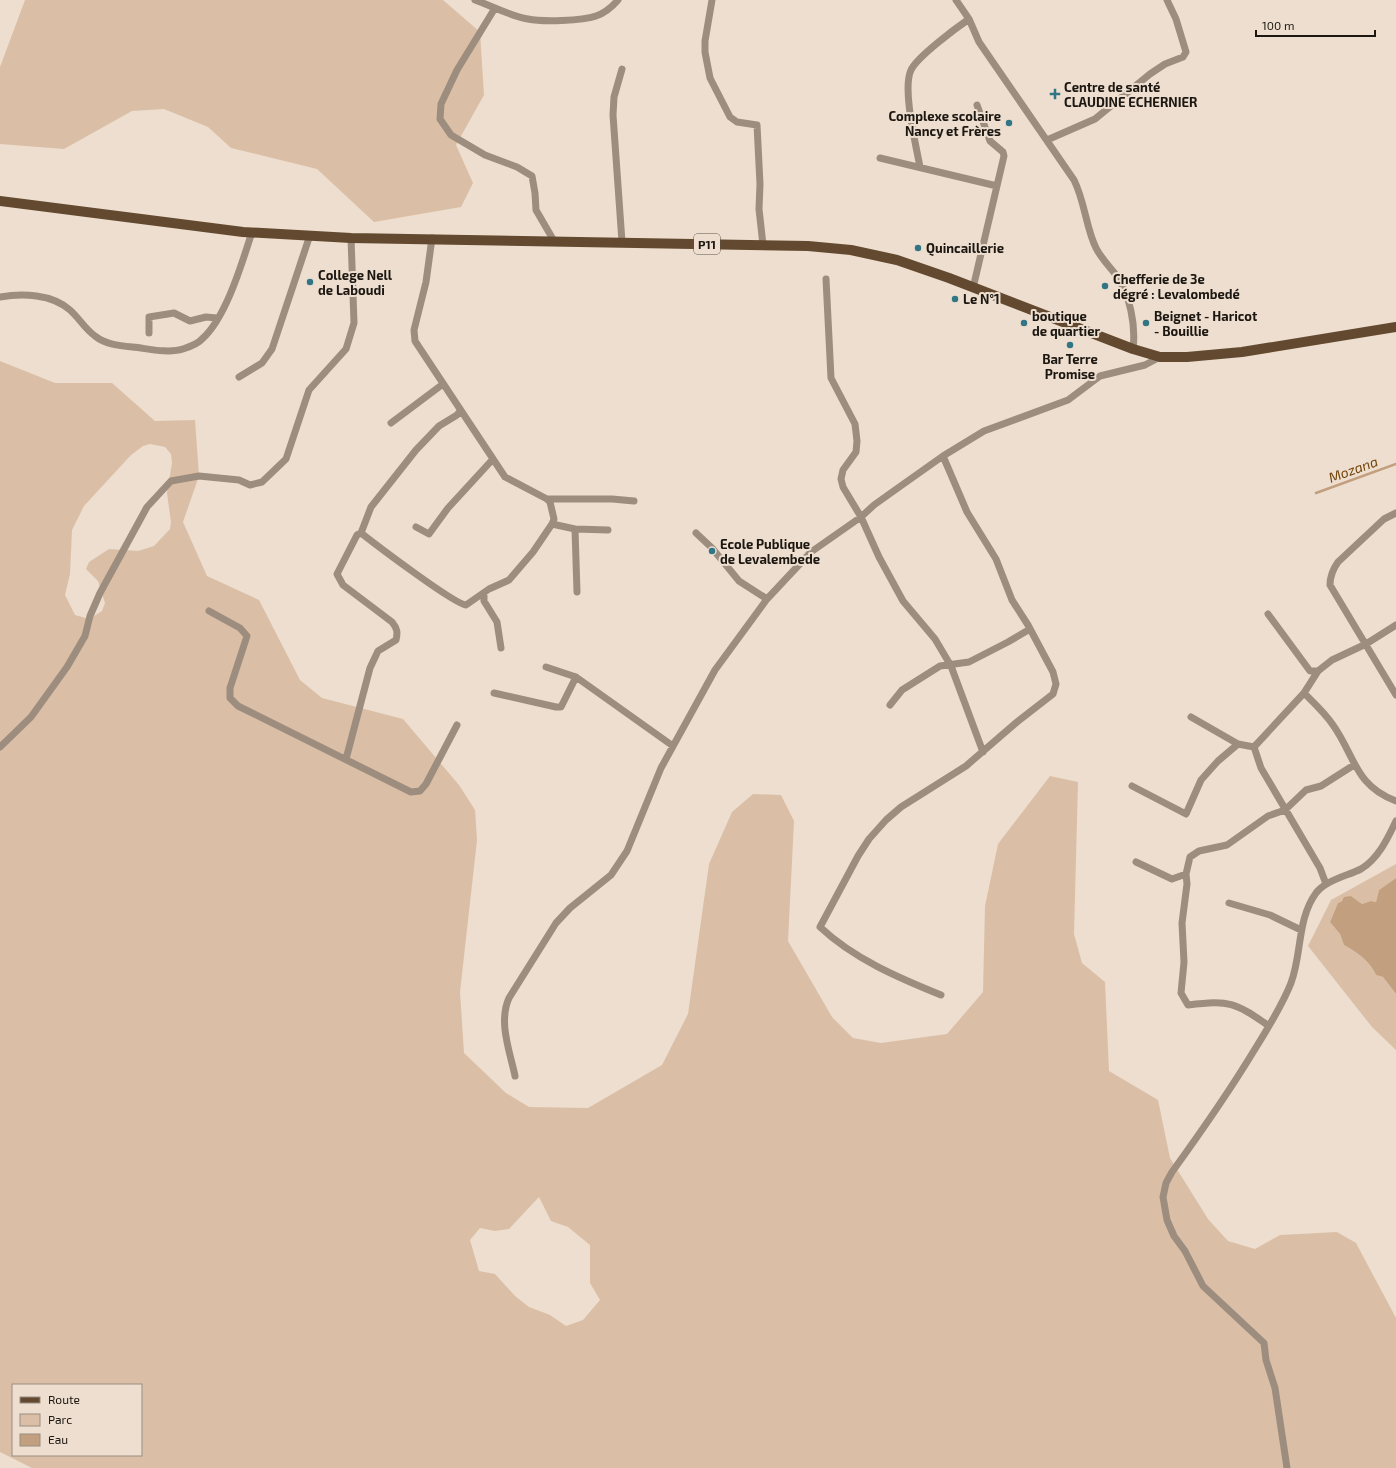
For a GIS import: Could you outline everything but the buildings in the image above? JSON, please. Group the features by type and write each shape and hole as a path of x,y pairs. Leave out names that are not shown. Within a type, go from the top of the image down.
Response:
{"main road":[{"name":"P11","path":"0,201 252,232 310,236 763,245 851,250 896,260 1133,349 1160,357 1187,357 1242,352 1396,327"}],"street":[{"path":"475,0 528,19 580,19 595,17 604,12 618,0"},
{"path":"712,0 705,41 710,78 730,117 737,122 757,125 760,184 759,209 763,245"},
{"path":"956,0 969,19 980,42 1048,140 1078,189 1095,247 1121,284 1132,316 1135,333 1133,349"},
{"path":"1048,140 1095,119 1150,74 1165,64 1183,57 1186,52 1185,44 1167,0"},
{"path":"495,8 457,70 441,104 440,119 451,136 485,156 517,167 532,176 536,210 554,240"},
{"path":"920,167 911,115 909,76 917,61 969,19"},
{"path":"622,69 614,97 613,115 622,242"},
{"path":"973,288 997,186 1003,152 990,141 977,105"},
{"path":"880,158 997,186"},
{"path":"0,297 27,295 51,299 70,310 95,336 115,345 155,350 182,349 202,340 217,318 224,306 244,259 252,232"},
{"path":"238,377 262,363 272,349 310,236"},
{"path":"0,747 31,717 67,667 85,636 90,616 100,593 147,507 171,481 199,476 239,480 250,485 262,482 286,459 309,390 346,349 351,335 354,323 351,238"},
{"path":"432,238 426,282 414,336 415,341 505,477 547,499 612,499 634,501"},
{"path":"826,279 831,378 855,424 857,441 856,452 843,470 841,479 843,487 861,517 879,557 903,601 935,639 950,664 983,752"},
{"path":"149,333 149,318 164,314 174,313 190,321 206,317 217,318"},
{"path":"516,1076 504,1020 504,1008 509,998 556,923 570,908 611,875 627,851 661,768 673,746 724,655 767,599 811,552 943,456 984,432 1068,400 1100,376 1145,365 1160,357"},
{"path":"391,423 443,384"},
{"path":"346,759 370,668 378,651 396,640 397,635 396,627 392,622 343,585 337,574 357,535 361,533 371,507 416,450 439,426 457,415 460,410"},
{"path":"942,995 877,968 833,939 820,927 858,856 869,839 882,825 901,807 966,766 1017,722 1053,694 1055,689 1056,684 1053,672 1030,628 1012,600 996,559 967,512 943,456"},
{"path":"416,527 429,534 448,508 493,459"},
{"path":"361,533 462,605 470,604 484,593 509,580 533,552 554,519 552,508 547,499"},
{"path":"1396,513 1384,519 1338,562 1330,579 1330,584 1396,695"},
{"path":"552,524 575,529 608,530"},
{"path":"575,529 577,592"},
{"path":"696,533 712,548 739,582 767,599"},
{"path":"484,593 484,601 497,622 501,648"},
{"path":"209,611 240,628 247,636 230,688 230,698 238,706 410,792 420,791 426,784 457,725"},
{"path":"1268,614 1288,638 1306,667 1310,671 1318,671"},
{"path":"1254,747 1304,693 1318,671 1332,660 1366,644 1396,625"},
{"path":"890,705 902,690 912,682 940,666 969,662 1008,642 1030,628"},
{"path":"546,667 576,676 673,746"},
{"path":"494,693 556,707 561,706 576,676"},
{"path":"1304,693 1332,723 1346,744 1354,765 1365,781 1387,798 1396,801"},
{"path":"1191,717 1238,744 1254,747"},
{"path":"1132,786 1186,814 1201,780 1218,761 1238,744"},
{"path":"1254,747 1261,768 1320,868 1326,884"},
{"path":"1269,1026 1251,1013 1235,1005 1224,1002 1188,1005 1181,993 1184,962 1182,923 1187,884 1186,874 1190,857 1199,851 1227,845 1268,816 1285,810 1306,790 1321,786 1354,765"},
{"path":"1287,1468 1274,1388 1266,1360 1264,1343 1203,1286 1185,1251 1171,1231 1167,1220 1163,1197 1166,1183 1172,1172 1216,1110 1269,1026 1291,983 1299,952 1301,930 1308,908 1317,892 1326,884 1362,868 1371,862 1377,856 1396,821"},
{"path":"1136,862 1172,879 1186,874"},
{"path":"1229,903 1270,915 1301,930"}],"green space":[{"path":"25,0 443,0 480,32 484,95 456,145 473,183 461,207 374,222 317,169 231,148 208,127 164,109 132,111 64,149 0,144 0,67"},
{"path":"0,361 55,383 112,383 155,421 195,420 199,476 183,522 207,576 259,600 300,680 322,698 403,719 459,785 475,810 477,840 460,992 464,1053 506,1093 529,1107 588,1108 662,1065 688,1014 709,864 732,812 753,794 781,795 794,821 788,941 832,1017 853,1038 881,1043 947,1034 983,992 985,906 998,844 1050,776 1078,782 1074,934 1082,963 1105,982 1109,1071 1158,1100 1170,1158 1208,1219 1228,1241 1255,1249 1280,1235 1337,1232 1356,1243 1396,1318 1396,1468 32,1468 0,1452","holes":["150,444 165,447 171,454 172,463 167,493 171,522 170,529 154,546 138,551 109,549 89,562 86,569 98,581 105,603 102,611 89,619 75,615 65,595 70,574 72,530 84,506 131,455 143,446","539,1197 551,1221 568,1227 590,1245 590,1283 600,1300 583,1320 566,1326 550,1315 529,1307 515,1296 495,1274 479,1271 470,1240 480,1228 495,1231 509,1229"]},
{"path":"1396,864 1396,878 1379,890 1376,902 1371,901 1362,904 1351,896 1338,903 1330,922 1340,934 1344,945 1363,957 1376,975 1383,977 1396,994 1396,1050 1372,1027 1308,946 1331,900"}],"water":[{"path":"1396,878 1396,994 1383,977 1376,975 1363,957 1344,945 1340,934 1330,922 1338,903 1342,901 1344,897 1351,896 1362,904 1371,901 1376,902 1379,890"}],"waterway":[{"name":"Mozana","path":"1316,493 1396,464"}],"place":[{"name":"Centre de santé CLAUDINE ECHERNIER","path":"1055,94"},
{"name":"Complexe scolaire Nancy et Frères","path":"1009,123"},
{"name":"Quincaillerie","path":"918,248"},
{"name":"College Nell de Laboudi","path":"310,282"},
{"name":"Chefferie de 3e dégré : Levalombedé","path":"1105,286"},
{"name":"Le N°1","path":"955,299"},
{"name":"boutique de quartier","path":"1024,323"},
{"name":"Beignet - Haricot - Bouillie","path":"1146,323"},
{"name":"Bar Terre Promise","path":"1070,345"},
{"name":"Ecole Publique de Levalembede","path":"712,551"}]}
